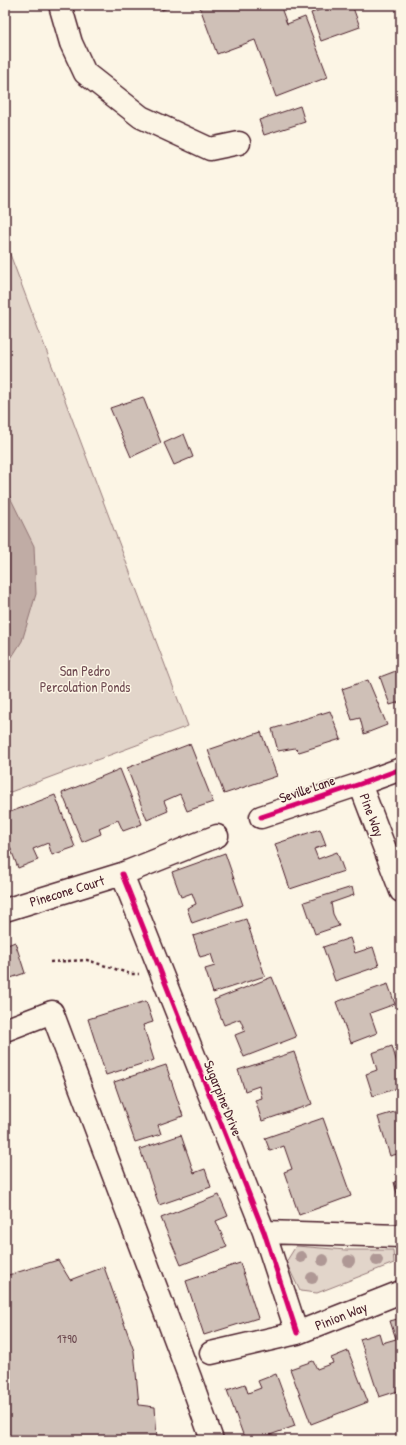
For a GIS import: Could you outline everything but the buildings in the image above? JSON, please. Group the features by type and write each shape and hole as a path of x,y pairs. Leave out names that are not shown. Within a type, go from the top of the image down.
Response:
{"street":[{"path":"60,5 71,43 85,73 141,117 210,149 239,143"},
{"name":"Seville Lane","path":"261,817 360,784 401,768"},
{"name":"Pine Way","path":"360,784 401,891"},
{"name":"Pinecone Court","path":"5,910 122,874 217,836"},
{"name":"Sugarpine Drive","path":"122,874 264,1232 297,1333"},
{"path":"5,1030 52,1012 212,1440"},
{"path":"264,1232 401,1236"},
{"name":"Pinion Way","path":"211,1353 297,1333 401,1292"}],"path":[{"path":"50,962 87,960 131,974 161,973"}],"green space":[{"name":"San Pedro Percolation Ponds","path":"5,241 188,726 5,794"},
{"path":"296,1246 346,1250 393,1250 394,1263 317,1293 300,1291 286,1262"}],"shaded area":[{"path":"5,487 34,546 36,594 22,641 5,668"}],"cycle path":[{"path":"261,817 401,769"},
{"path":"122,874 264,1232 297,1333"}]}
